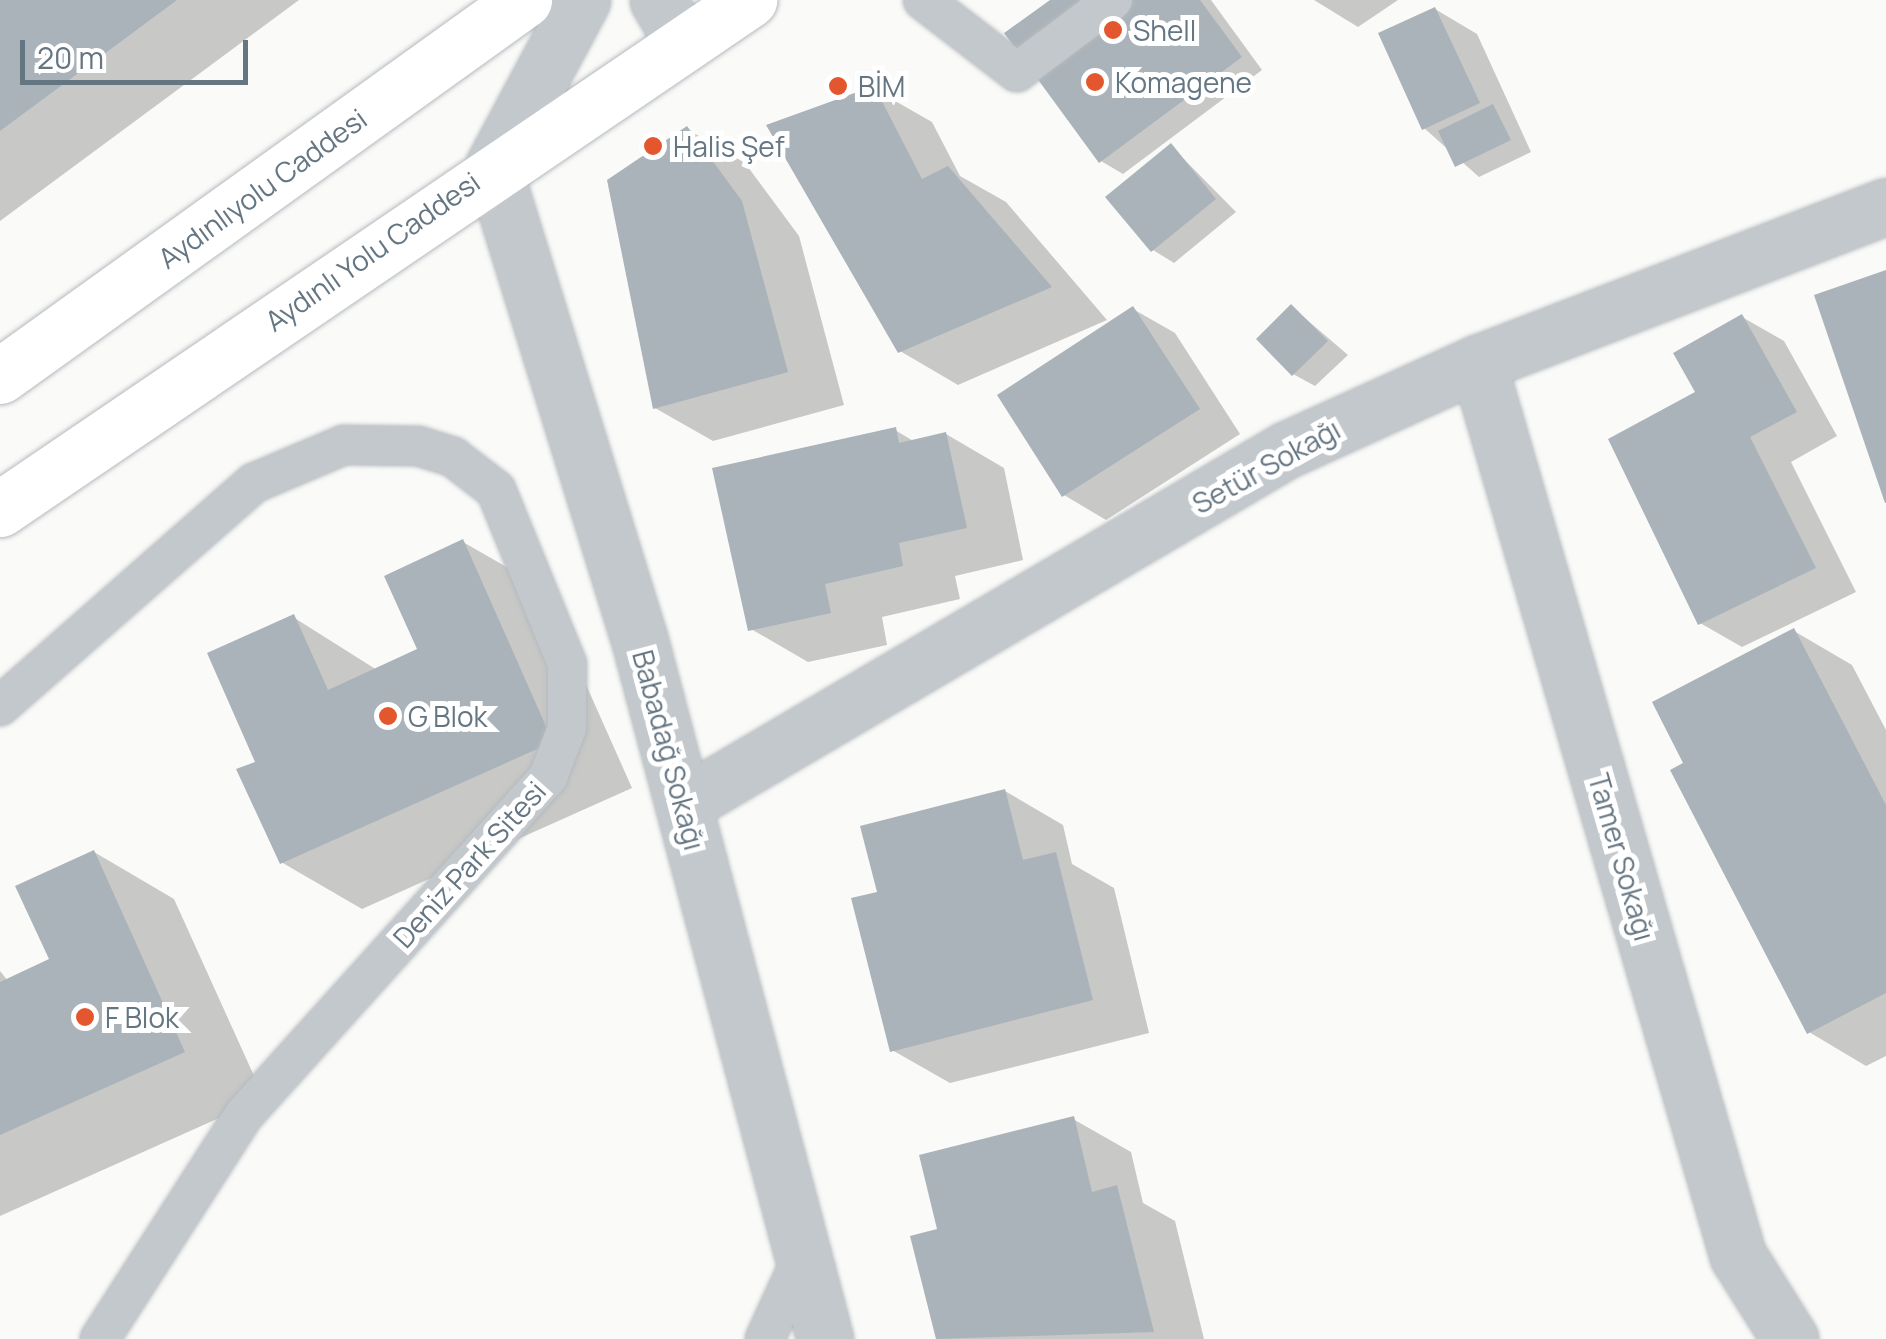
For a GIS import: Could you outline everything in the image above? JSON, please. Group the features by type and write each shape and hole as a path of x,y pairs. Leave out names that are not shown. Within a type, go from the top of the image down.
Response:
{"main road":[{"name":"Aydınlıyolu Caddesi","path":"0,376 524,0"},
{"name":"Aydınlı Yolu Caddesi","path":"0,509 493,167 670,20 748,0"}],"street":[{"path":"493,167 582,0"},
{"name":"Babadağ Sokağı","path":"493,167 684,804 824,1339"},
{"name":"Setür Sokağı","path":"684,804 1286,450 1478,362 1886,206"},
{"name":"Tamer Sokağı","path":"1478,362 1738,1256 1790,1339"}],"lane":[{"path":"923,0 1018,72 1113,0"},
{"name":"Deniz Park Sitesi","path":"0,706 254,483 344,445 418,446 453,457 496,490 567,664 567,728 548,776 244,1116 100,1339"},
{"path":"764,1339 804,1254"}],"building":[{"path":"0,0 177,0 0,131"},
{"path":"1050,0 1200,0 1242,57 1099,163 1004,33"},
{"path":"1435,7 1480,103 1422,130 1378,33"},
{"path":"874,86 922,179 948,166 1052,287 898,353 766,125"},
{"path":"1493,104 1511,140 1455,167 1438,131"},
{"path":"687,126 742,201 788,372 653,409 607,180"},
{"path":"1171,143 1216,199 1151,252 1105,197"},
{"path":"1886,270 1886,503 1885,503 1814,295"},
{"path":"1291,304 1328,341 1292,376 1256,339"},
{"path":"1133,306 1200,409 1062,497 997,395"},
{"path":"1742,314 1797,412 1750,437 1816,568 1698,625 1608,439 1695,392 1673,353"},
{"path":"896,427 899,443 946,432 967,528 899,543 903,566 825,584 831,613 748,631 712,468"},
{"name":"G Blok","path":"463,539 553,742 280,864 236,769 255,762 207,653 294,614 328,690 417,649 384,576"},
{"path":"1794,628 1886,805 1886,993 1807,1034 1670,770 1683,763 1652,702"},
{"path":"1005,789 1023,860 1056,852 1093,1000 890,1052 851,898 877,892 860,826"},
{"name":"F Blok","path":"94,850 185,1052 0,1135 0,982 49,959 15,886"},
{"path":"1074,1116 1092,1192 1117,1185 1154,1332 936,1339 910,1236 937,1229 919,1155"}],"place":[{"name":"Shell","path":"1113,30"},
{"name":"Komagene","path":"1095,82"},
{"name":"BİM","path":"838,86"},
{"name":"Halis Şef","path":"653,146"},
{"name":"G Blok","path":"388,716"},
{"name":"F Blok","path":"85,1017"}]}
